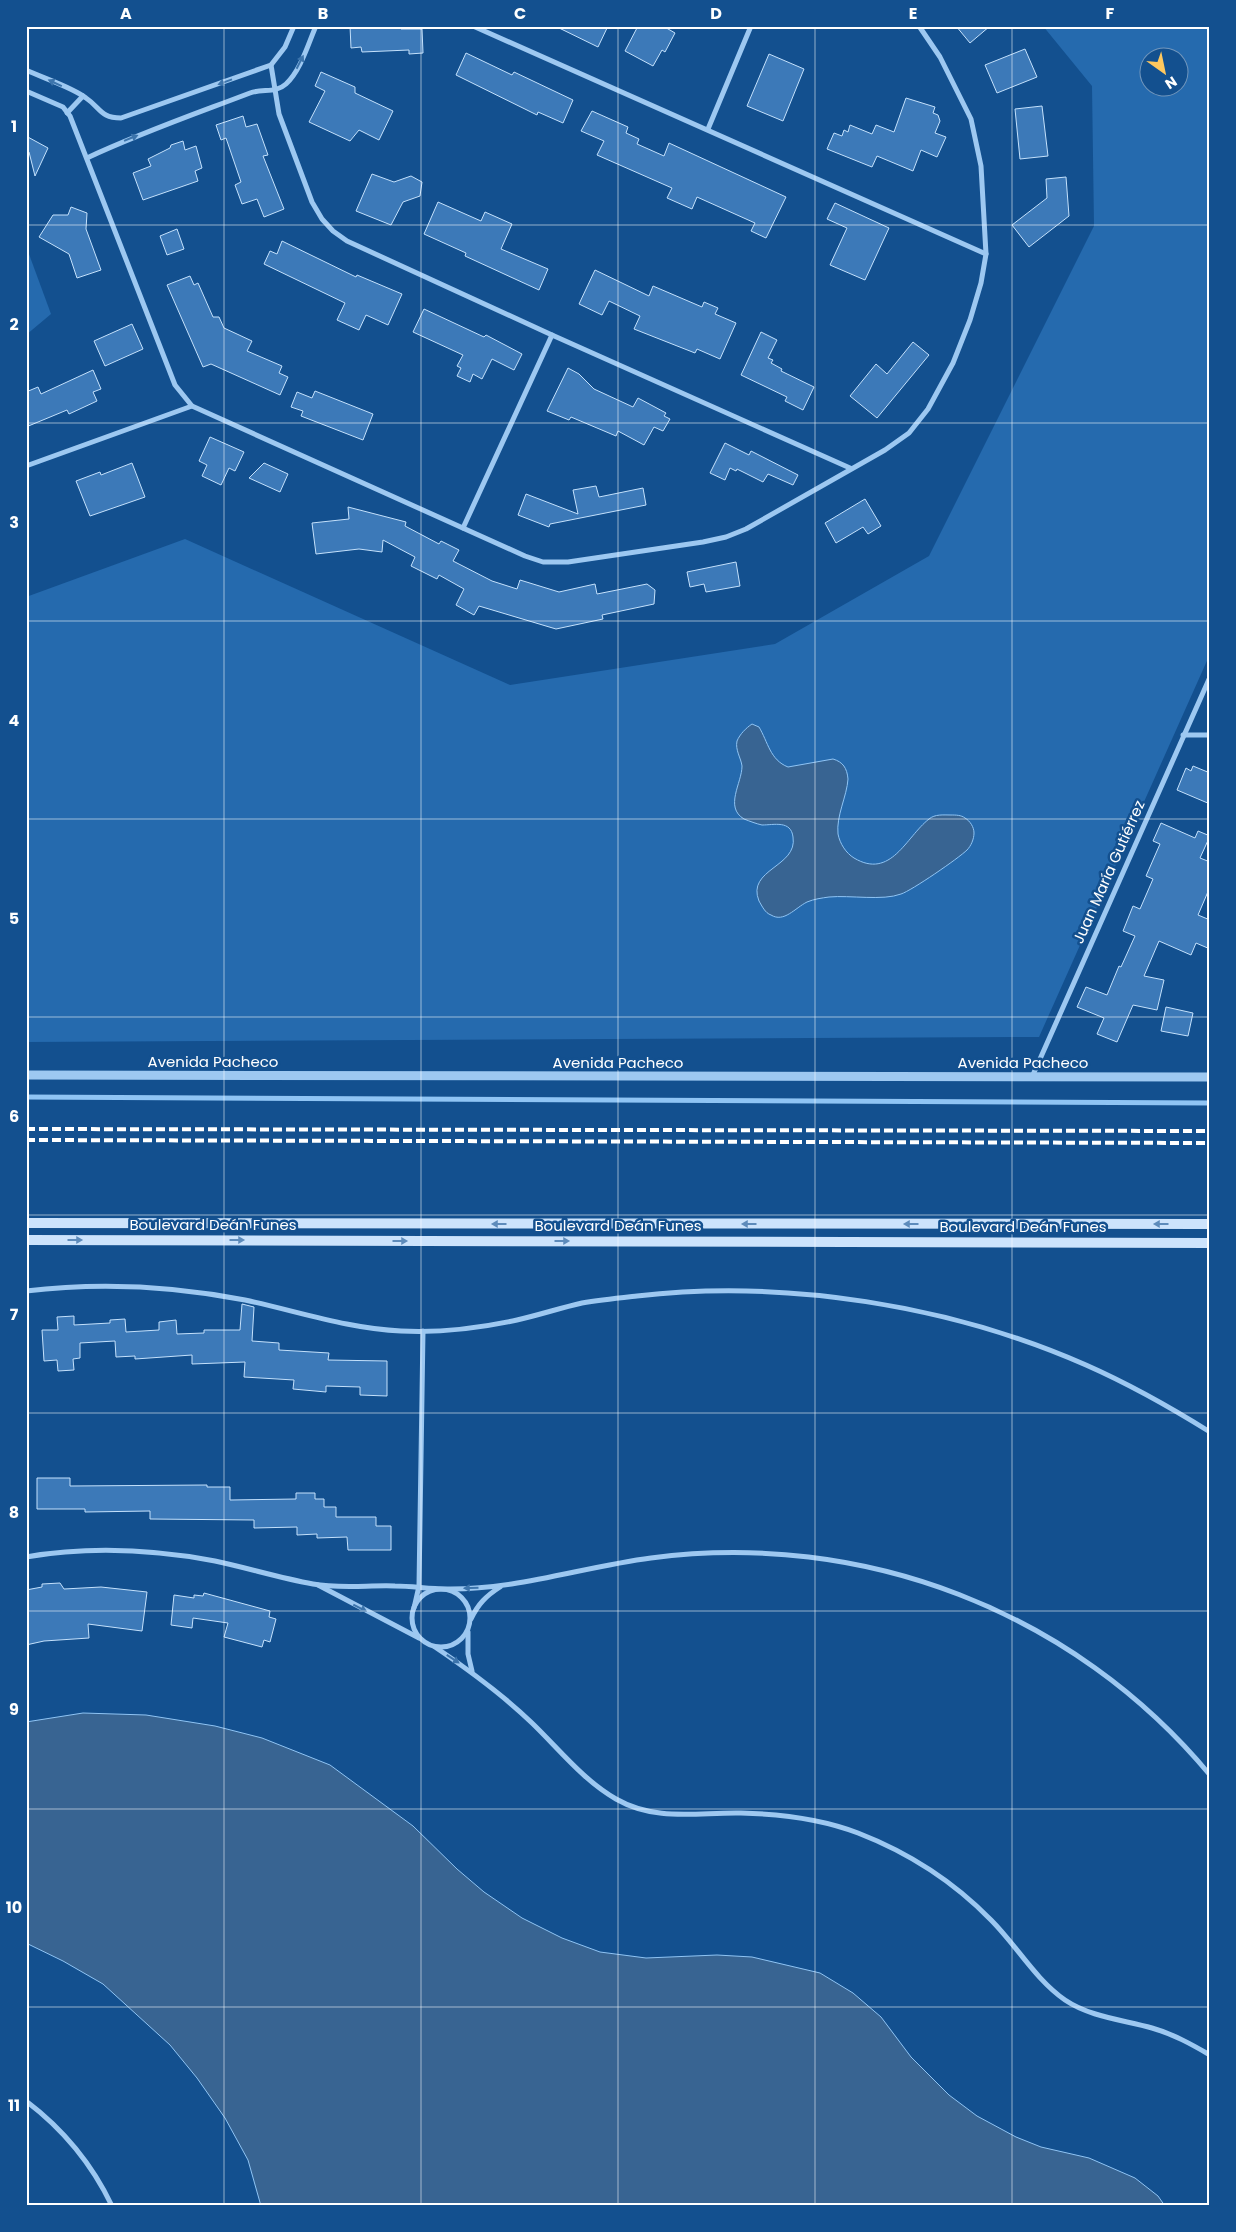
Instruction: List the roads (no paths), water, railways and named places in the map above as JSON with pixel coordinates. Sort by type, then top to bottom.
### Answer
[{"type":"main road","name":"Boulevard Deán Funes","points":[[26,1223],[1210,1224]]},
{"type":"main road","name":"Boulevard Deán Funes","points":[[26,1240],[1210,1243]]},
{"type":"street","points":[[26,70],[83,96],[109,118],[121,118],[271,65],[285,47],[294,26]]},
{"type":"street","points":[[87,158],[145,133],[254,91],[276,91],[287,83],[300,64],[316,26]]},
{"type":"street","points":[[474,26],[986,254]]},
{"type":"street","points":[[708,129],[751,26]]},
{"type":"street","points":[[26,91],[63,107],[67,113],[87,158],[176,385],[192,406],[543,562],[568,562],[702,542],[726,537],[746,529],[850,468],[885,450],[909,433],[928,409],[953,363],[970,320],[981,283],[986,254],[981,166],[971,119],[940,57],[919,26]]},
{"type":"street","points":[[271,65],[279,114],[312,202],[322,219],[333,232],[347,241],[552,335],[850,468]]},
{"type":"street","points":[[67,113],[83,96]]},
{"type":"street","points":[[463,528],[552,335]]},
{"type":"street","points":[[26,466],[192,406]]},
{"type":"street","name":"Juan María Gutiérrez","points":[[1032,1077],[1210,677]]},
{"type":"street","points":[[1183,735],[1210,735]]},
{"type":"street","name":"Avenida Pacheco","points":[[26,1075],[1210,1077]]},
{"type":"street","points":[[26,1291],[80,1286],[179,1289],[246,1300],[381,1329],[423,1331],[486,1325],[582,1304],[641,1296],[714,1292],[760,1292],[834,1298],[891,1306],[960,1322],[1030,1343],[1085,1365],[1161,1402],[1210,1432]]},
{"type":"street","points":[[419,1638],[412,1624],[419,1586],[423,1331]]},
{"type":"street","points":[[26,1557],[67,1550],[155,1552],[214,1561],[317,1585],[419,1586],[442,1589],[451,1591],[466,1602],[471,1619]]},
{"type":"street","points":[[414,1608],[425,1594],[442,1589],[500,1587],[652,1558],[710,1554],[771,1553],[827,1559],[921,1580],[966,1597],[1028,1626],[1085,1660],[1129,1692],[1164,1725],[1210,1776]]},
{"type":"street","points":[[317,1585],[419,1638],[472,1671],[531,1722],[573,1766],[596,1786],[617,1800],[663,1815],[739,1813],[780,1815],[816,1821],[857,1832],[919,1863],[969,1898],[992,1920],[1049,1988],[1067,2002],[1091,2012],[1173,2036],[1210,2055]]},
{"type":"street","points":[[472,1671],[468,1654],[468,1631],[471,1619],[481,1602],[500,1587]]},
{"type":"street","points":[[435,1647],[444,1648],[454,1645],[468,1631]]},
{"type":"street","points":[[26,2101],[47,2116],[66,2135],[83,2158],[112,2206]]},
{"type":"waterway","points":[[26,1097],[1210,1103]]},
{"type":"railway","points":[[26,1129],[1210,1131]]},
{"type":"railway","points":[[26,1140],[1210,1143]]}]
